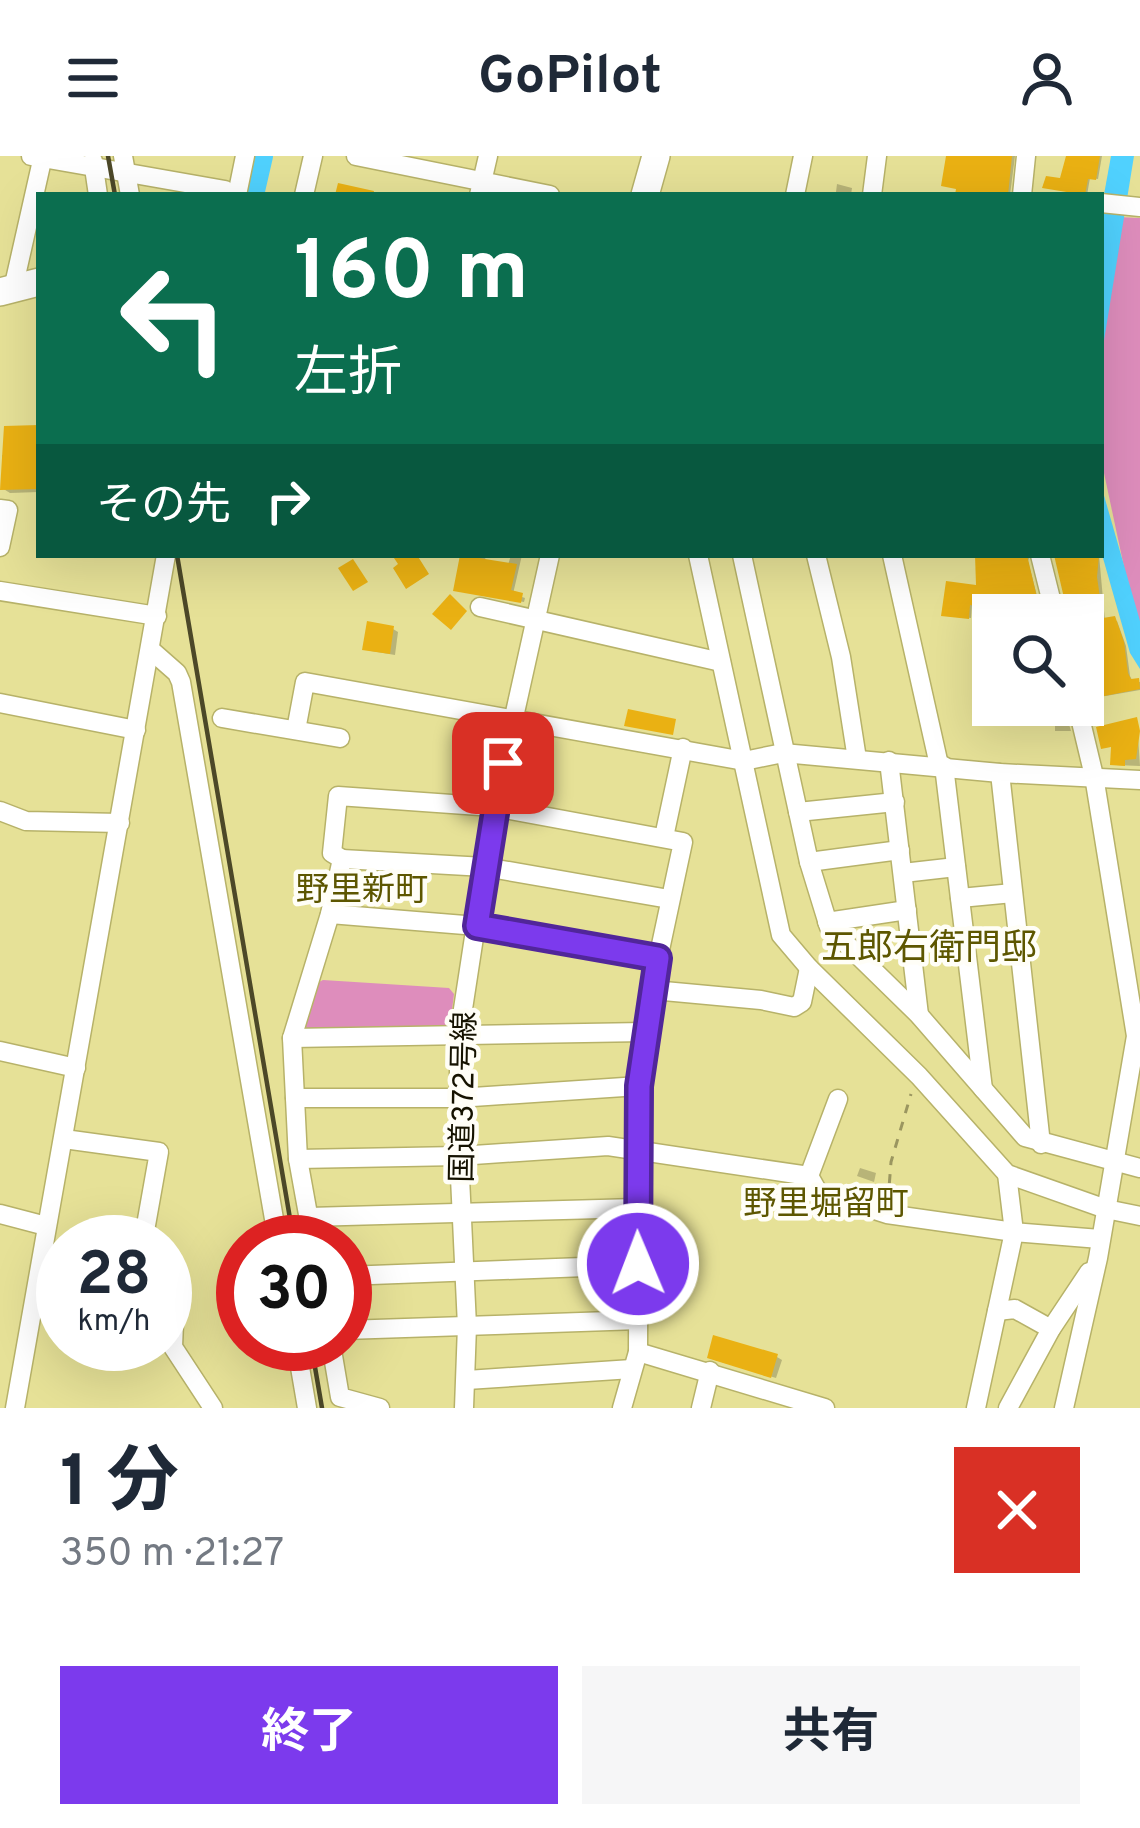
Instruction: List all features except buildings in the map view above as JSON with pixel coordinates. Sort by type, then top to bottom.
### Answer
[{"type":"highway","points":[[646,192],[656,156]]},
{"type":"street","points":[[235,192],[245,156]]},
{"type":"street","points":[[305,192],[313,156]]},
{"type":"street","points":[[356,156],[481,188],[520,192]]},
{"type":"street","points":[[481,188],[488,156]]},
{"type":"street","points":[[796,192],[802,156]]},
{"type":"street","points":[[872,192],[878,156]]},
{"type":"street","points":[[1027,156],[1028,192]]},
{"type":"street","points":[[17,288],[39,157],[124,164],[229,192]]},
{"type":"street","points":[[93,162],[98,192]]},
{"type":"street","points":[[1104,203],[1140,207]]},
{"type":"street","points":[[0,509],[8,510],[0,547]]},
{"type":"street","points":[[48,1215],[152,651],[165,558]]},
{"type":"street","name":"国道372号線","points":[[464,1408],[459,1035],[494,807],[549,558]]},
{"type":"street","points":[[699,558],[781,935],[919,1076],[1006,1174],[1106,1210],[1140,1216]]},
{"type":"street","points":[[743,558],[808,862],[827,922],[919,1015],[1025,1138],[1140,1168]]},
{"type":"street","points":[[817,558],[841,657],[857,758]]},
{"type":"street","points":[[893,558],[942,765],[983,1089]]},
{"type":"street","points":[[1041,558],[1050,594]]},
{"type":"street","points":[[0,591],[157,616]]},
{"type":"street","points":[[480,607],[721,662]]},
{"type":"street","points":[[152,651],[182,682],[273,1215]]},
{"type":"street","points":[[296,730],[305,682],[744,761],[783,753],[1140,780]]},
{"type":"street","points":[[0,703],[136,730]]},
{"type":"street","points":[[222,718],[340,738]]},
{"type":"street","points":[[1064,1408],[1117,1162],[1138,1036],[1082,726]]},
{"type":"street","points":[[664,837],[682,748]]},
{"type":"street","points":[[889,761],[919,1015]]},
{"type":"street","points":[[1000,773],[1041,1144]]},
{"type":"street","points":[[622,1408],[635,1361],[639,1320],[639,1086],[658,958],[683,842],[494,807],[338,796],[332,854],[342,859],[485,867],[669,899]]},
{"type":"street","points":[[798,812],[895,802]]},
{"type":"street","points":[[0,811],[26,821],[120,823]]},
{"type":"street","points":[[808,862],[900,850]]},
{"type":"street","points":[[309,1215],[298,1159],[292,1038],[342,859]]},
{"type":"street","points":[[903,873],[956,867]]},
{"type":"street","points":[[960,898],[1013,893]]},
{"type":"street","points":[[827,922],[907,910]]},
{"type":"street","points":[[330,914],[477,926],[658,958]]},
{"type":"street","points":[[653,990],[794,1007],[802,1002],[809,968]]},
{"type":"street","points":[[292,1038],[645,1032]]},
{"type":"street","points":[[0,1051],[76,1068]]},
{"type":"street","points":[[295,1098],[458,1098],[639,1086]]},
{"type":"street","points":[[809,1176],[838,1100]]},
{"type":"street","points":[[64,1139],[158,1152],[148,1215]]},
{"type":"street","points":[[298,1159],[458,1156],[608,1146],[809,1176]]},
{"type":"street","points":[[976,1408],[1014,1232],[1006,1174]]},
{"type":"street","points":[[809,1176],[818,1192],[887,1214],[1099,1249]]},
{"type":"street","points":[[372,1215],[638,1208]]},
{"type":"street","points":[[0,1214],[36,1223]]},
{"type":"street","points":[[1008,1408],[1099,1249]]},
{"type":"street","points":[[372,1275],[638,1264]]},
{"type":"street","points":[[15,1408],[36,1285]]},
{"type":"street","points":[[997,1311],[1015,1309],[1052,1329]]},
{"type":"street","points":[[372,1329],[639,1320]]},
{"type":"street","points":[[467,1380],[635,1361],[710,1371],[825,1408]]},
{"type":"street","points":[[189,1371],[213,1408]]},
{"type":"street","points":[[301,1371],[307,1408]]},
{"type":"street","points":[[336,1371],[340,1397],[380,1408]]},
{"type":"street","points":[[700,1408],[710,1371]]},
{"type":"path","points":[[887,1214],[891,1162],[903,1113],[919,1076]]},
{"type":"shaded area","points":[[1118,217],[1140,218],[1140,642],[1104,473],[1104,289]]},
{"type":"shaded area","points":[[317,983],[449,988],[454,994],[450,1026],[443,1031],[304,1031]]},
{"type":"water","points":[[1111,156],[1134,156],[1104,341],[1104,194]]},
{"type":"water","points":[[1104,495],[1140,621],[1140,669],[1130,653],[1103,558]]},
{"type":"waterway","points":[[253,192],[261,156]]},
{"type":"railway","points":[[108,156],[114,192]]},
{"type":"railway","points":[[178,558],[289,1215]]},
{"type":"railway","points":[[316,1371],[322,1408]]},
{"type":"district","name":"野里新町","points":[[362,888]]},
{"type":"district","name":"五郎右衛門邸","points":[[929,946]]},
{"type":"district","name":"野里堀留町","points":[[826,1202]]},
{"type":"route","points":[[503,763],[477,926],[658,958],[639,1086],[638,1264]]}]
